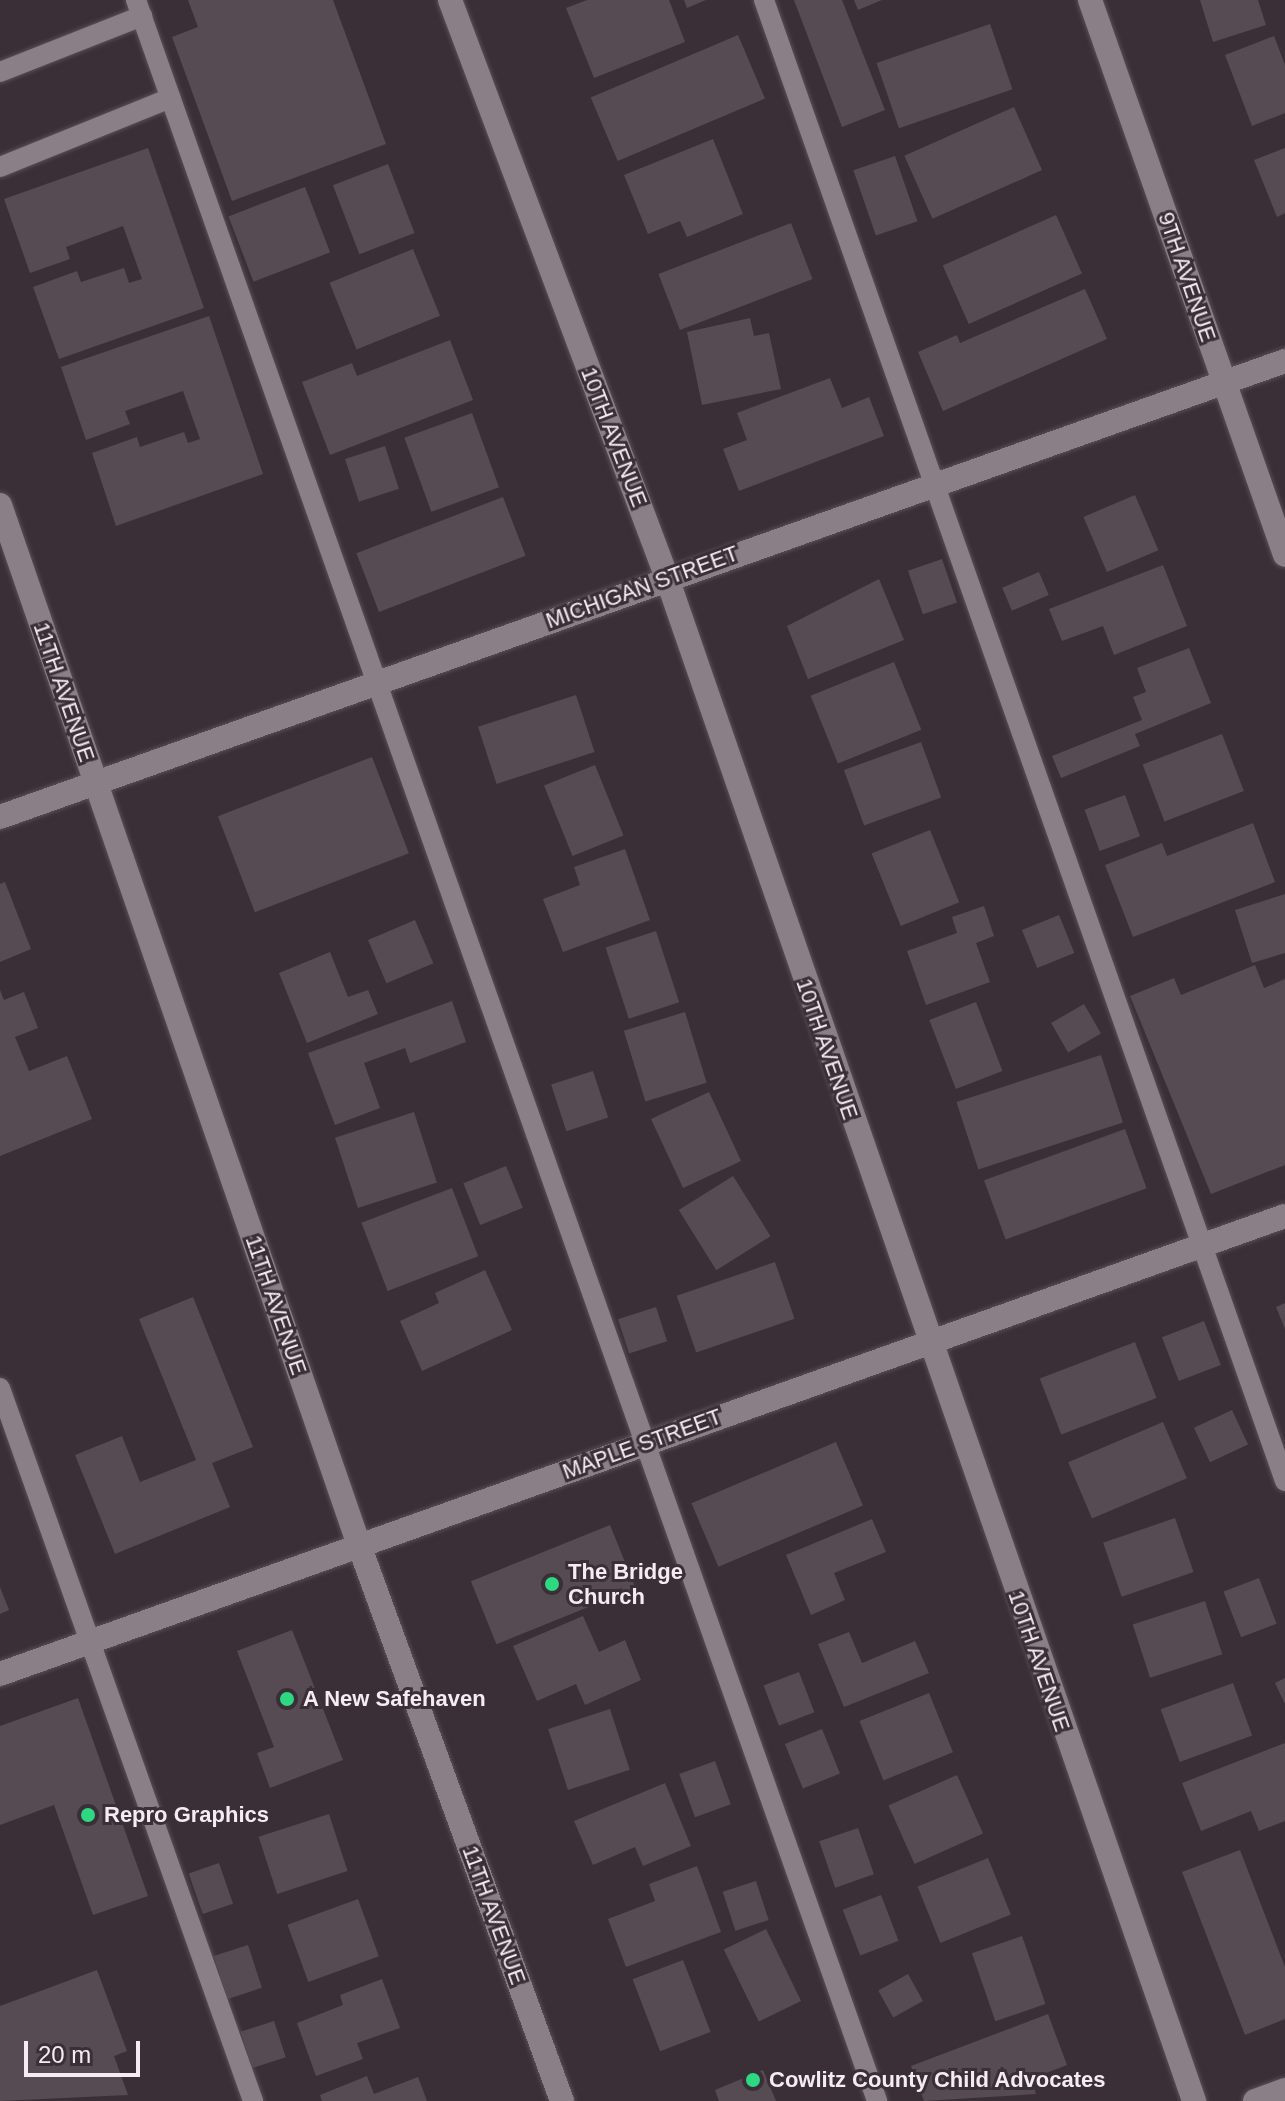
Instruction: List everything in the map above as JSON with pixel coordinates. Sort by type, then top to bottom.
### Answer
[{"type":"street","name":"10TH AVENUE","points":[[450,0],[667,578],[927,1342],[1194,2101]]},
{"type":"street","name":"9TH AVENUE","points":[[1090,0],[1285,555]]},
{"type":"street","name":"MICHIGAN STREET","points":[[0,817],[1285,361]]},
{"type":"street","name":"11TH AVENUE","points":[[0,505],[359,1545],[562,2101]]},
{"type":"street","name":"MAPLE STREET","points":[[0,1674],[1285,1216]]},
{"type":"street","points":[[1255,2101],[1285,2090]]},
{"type":"lane","points":[[764,0],[1285,1481]]},
{"type":"lane","points":[[0,72],[139,8],[877,2101]]},
{"type":"lane","points":[[0,167],[171,98]]},
{"type":"lane","points":[[0,1388],[93,1640],[253,2101]]},
{"type":"building","points":[[188,0],[333,0],[386,144],[232,201],[172,37],[198,27]]},
{"type":"building","points":[[587,0],[669,0],[685,42],[594,78],[566,8]]},
{"type":"building","points":[[684,0],[706,0],[687,8]]},
{"type":"building","points":[[794,0],[842,0],[885,110],[842,127]]},
{"type":"building","points":[[854,0],[882,0],[858,10]]},
{"type":"building","points":[[1200,0],[1258,0],[1266,25],[1213,42]]},
{"type":"building","points":[[990,24],[1012,89],[899,128],[877,63]]},
{"type":"building","points":[[738,35],[765,99],[618,161],[591,98]]},
{"type":"building","points":[[1274,36],[1285,65],[1285,113],[1252,126],[1225,55]]},
{"type":"building","points":[[1014,107],[1042,170],[932,219],[904,156]]},
{"type":"building","points":[[713,139],[743,214],[687,237],[680,221],[648,234],[624,175]]},
{"type":"building","points":[[148,148],[204,308],[59,359],[33,287],[77,271],[81,282],[124,268],[129,283],[142,279],[123,226],[66,247],[70,259],[30,273],[4,199]]},
{"type":"building","points":[[1285,148],[1285,213],[1277,217],[1254,160]]},
{"type":"building","points":[[895,156],[917,221],[876,236],[853,170]]},
{"type":"building","points":[[388,164],[415,233],[359,254],[333,185]]},
{"type":"building","points":[[305,187],[330,252],[254,282],[228,216]]},
{"type":"building","points":[[1056,215],[1082,273],[969,324],[943,265]]},
{"type":"building","points":[[791,223],[813,279],[680,330],[658,274]]},
{"type":"building","points":[[413,249],[440,316],[357,349],[330,283]]},
{"type":"building","points":[[1085,289],[1107,339],[943,411],[918,352],[957,335],[960,343]]},
{"type":"building","points":[[209,316],[263,474],[116,526],[92,453],[137,437],[140,447],[184,432],[188,443],[200,439],[183,391],[125,411],[130,424],[86,440],[61,367]]},
{"type":"building","points":[[750,318],[754,336],[769,333],[781,389],[702,405],[687,332]]},
{"type":"building","points":[[450,340],[473,400],[330,455],[302,382],[352,363],[357,376]]},
{"type":"building","points":[[830,378],[842,408],[869,397],[884,436],[739,491],[723,449],[747,440],[737,413]]},
{"type":"building","points":[[472,413],[499,487],[431,512],[404,438]]},
{"type":"building","points":[[385,446],[399,489],[359,502],[345,459]]},
{"type":"building","points":[[1135,495],[1158,550],[1107,572],[1083,517]]},
{"type":"building","points":[[503,497],[526,556],[379,612],[356,553]]},
{"type":"building","points":[[942,559],[957,602],[923,614],[908,571]]},
{"type":"building","points":[[1163,565],[1187,626],[1114,655],[1103,626],[1062,641],[1049,609]]},
{"type":"building","points":[[1039,572],[1049,595],[1012,611],[1002,588]]},
{"type":"building","points":[[879,579],[904,640],[808,679],[787,626]]},
{"type":"building","points":[[1189,648],[1211,703],[1135,734],[1140,746],[1061,778],[1052,756],[1142,720],[1133,697],[1146,692],[1137,668]]},
{"type":"building","points":[[894,662],[921,730],[838,763],[811,696]]},
{"type":"building","points":[[576,695],[595,752],[497,784],[478,727]]},
{"type":"building","points":[[1222,734],[1244,791],[1165,821],[1143,764]]},
{"type":"building","points":[[921,742],[941,797],[864,825],[844,770]]},
{"type":"building","points":[[372,757],[409,853],[255,912],[218,816]]},
{"type":"building","points":[[595,765],[623,835],[572,856],[544,786]]},
{"type":"building","points":[[1125,795],[1140,836],[1100,851],[1085,810]]},
{"type":"building","points":[[1253,823],[1275,882],[1133,937],[1105,865],[1162,843],[1167,856]]},
{"type":"building","points":[[930,830],[959,902],[901,926],[872,854]]},
{"type":"building","points":[[625,849],[650,920],[563,952],[543,899],[580,885],[574,867]]},
{"type":"building","points":[[5,882],[31,949],[0,962],[0,884]]},
{"type":"building","points":[[1285,894],[1285,953],[1252,963],[1235,910]]},
{"type":"building","points":[[984,906],[994,936],[976,943],[990,982],[926,1005],[907,951],[957,933],[952,917]]},
{"type":"building","points":[[1059,915],[1074,953],[1037,968],[1022,930]]},
{"type":"building","points":[[415,920],[433,963],[386,983],[368,940]]},
{"type":"building","points":[[656,931],[679,1002],[629,1019],[606,947]]},
{"type":"building","points":[[330,952],[348,997],[368,990],[378,1014],[307,1043],[279,973]]},
{"type":"building","points":[[1255,965],[1264,988],[1285,979],[1285,1165],[1211,1194],[1130,996],[1174,978],[1181,995]]},
{"type":"building","points":[[0,990],[4,1000],[24,992],[38,1028],[15,1037],[29,1071],[67,1056],[92,1119],[0,1156]]},
{"type":"building","points":[[452,1001],[466,1042],[410,1063],[405,1048],[364,1063],[380,1108],[335,1125],[308,1053]]},
{"type":"building","points":[[976,1002],[1003,1071],[956,1089],[929,1020]]},
{"type":"building","points":[[1084,1004],[1101,1033],[1068,1052],[1051,1023]]},
{"type":"building","points":[[685,1012],[707,1083],[645,1101],[624,1031]]},
{"type":"building","points":[[1101,1055],[1123,1123],[978,1169],[956,1102]]},
{"type":"building","points":[[593,1071],[608,1118],[566,1131],[551,1085]]},
{"type":"building","points":[[709,1092],[741,1161],[683,1188],[651,1119]]},
{"type":"building","points":[[414,1112],[437,1182],[358,1208],[335,1138]]},
{"type":"building","points":[[1125,1129],[1147,1188],[1006,1240],[984,1180]]},
{"type":"building","points":[[506,1166],[523,1208],[480,1225],[463,1183]]},
{"type":"building","points":[[733,1176],[771,1236],[716,1270],[679,1210]]},
{"type":"building","points":[[452,1188],[478,1256],[388,1291],[361,1223]]},
{"type":"building","points":[[775,1262],[795,1319],[696,1353],[677,1296]]},
{"type":"building","points":[[485,1270],[512,1330],[422,1371],[400,1321],[439,1303],[435,1293]]},
{"type":"building","points":[[193,1297],[253,1447],[212,1463],[230,1507],[115,1554],[75,1455],[122,1436],[140,1482],[196,1460],[139,1319]]},
{"type":"building","points":[[1285,1303],[1285,1329],[1276,1307]]},
{"type":"building","points":[[656,1307],[667,1341],[629,1354],[618,1319]]},
{"type":"building","points":[[1204,1321],[1221,1365],[1179,1381],[1162,1337]]},
{"type":"building","points":[[1135,1342],[1157,1398],[1061,1435],[1040,1379]]},
{"type":"building","points":[[1232,1410],[1248,1444],[1210,1462],[1194,1428]]},
{"type":"building","points":[[1163,1422],[1187,1478],[1092,1518],[1068,1462]]},
{"type":"building","points":[[836,1442],[863,1506],[718,1567],[691,1503]]},
{"type":"building","points":[[1175,1518],[1194,1572],[1122,1597],[1103,1543]]},
{"type":"building","points":[[872,1519],[886,1552],[834,1573],[845,1600],[811,1615],[786,1555]]},
{"type":"building","name":"The Bridge Church","points":[[610,1525],[635,1588],[496,1644],[471,1581]]},
{"type":"building","points":[[1259,1578],[1277,1624],[1241,1637],[1224,1592]]},
{"type":"building","points":[[0,1587],[9,1610],[0,1614]]},
{"type":"building","points":[[1205,1601],[1222,1654],[1150,1678],[1133,1624]]},
{"type":"building","points":[[583,1616],[599,1652],[625,1640],[641,1680],[585,1705],[576,1684],[537,1701],[513,1646]]},
{"type":"building","name":"A New Safehaven","points":[[292,1630],[343,1760],[270,1788],[257,1753],[274,1747],[237,1651]]},
{"type":"building","points":[[849,1632],[862,1663],[915,1641],[929,1673],[844,1707],[818,1644]]},
{"type":"building","points":[[799,1672],[814,1712],[779,1726],[764,1686]]},
{"type":"building","points":[[1285,1678],[1285,1704],[1275,1683]]},
{"type":"building","points":[[1233,1683],[1252,1736],[1180,1762],[1161,1709]]},
{"type":"building","points":[[929,1693],[953,1752],[883,1780],[859,1721]]},
{"type":"building","name":"Repro Graphics","points":[[78,1698],[148,1896],[93,1915],[54,1805],[0,1825],[0,1726]]},
{"type":"building","points":[[610,1709],[630,1770],[568,1790],[548,1729]]},
{"type":"building","points":[[822,1729],[840,1774],[803,1788],[785,1744]]},
{"type":"building","points":[[1285,1743],[1285,1821],[1259,1831],[1251,1811],[1201,1831],[1182,1783]]},
{"type":"building","points":[[715,1761],[731,1804],[695,1817],[679,1774]]},
{"type":"building","points":[[957,1775],[983,1833],[915,1864],[888,1806]]},
{"type":"building","points":[[665,1783],[691,1846],[643,1866],[635,1847],[593,1865],[574,1821]]},
{"type":"building","points":[[329,1814],[348,1871],[277,1894],[259,1837]]},
{"type":"building","points":[[858,1828],[874,1874],[835,1888],[819,1841]]},
{"type":"building","points":[[1240,1850],[1285,1967],[1285,2019],[1245,2035],[1182,1872]]},
{"type":"building","points":[[988,1858],[1011,1915],[940,1943],[918,1886]]},
{"type":"building","points":[[219,1863],[233,1904],[203,1914],[189,1873]]},
{"type":"building","points":[[697,1866],[721,1932],[626,1967],[608,1919],[655,1901],[649,1884]]},
{"type":"building","points":[[756,1881],[769,1920],[735,1931],[723,1892]]},
{"type":"building","points":[[881,1895],[899,1941],[860,1955],[843,1910]]},
{"type":"building","points":[[358,1899],[379,1956],[308,1982],[288,1925]]},
{"type":"building","points":[[766,1929],[801,2001],[759,2022],[724,1950]]},
{"type":"building","points":[[1022,1936],[1045,2004],[995,2021],[972,1953]]},
{"type":"building","points":[[248,1945],[262,1988],[228,1999],[214,1956]]},
{"type":"building","points":[[683,1960],[711,2032],[660,2051],[633,1979]]},
{"type":"building","points":[[97,1970],[127,2051],[114,2056],[128,2095],[0,2101],[0,2006]]},
{"type":"building","points":[[908,1974],[923,2001],[893,2018],[878,1990]]},
{"type":"building","points":[[382,1979],[400,2028],[357,2043],[363,2059],[316,2076],[297,2023],[343,2005],[340,1995]]},
{"type":"building","points":[[1048,2014],[1067,2065],[1031,2079],[1036,2094],[924,2101],[911,2066]]},
{"type":"building","points":[[274,2021],[286,2057],[252,2068],[241,2032]]},
{"type":"building","name":"Cowlitz County Child Advocates","points":[[763,2070],[776,2101],[719,2101],[715,2090]]},
{"type":"building","points":[[367,2076],[374,2094],[418,2077],[427,2101],[322,2101],[320,2095]]},
{"type":"place","name":"The Bridge Church","points":[[552,1584]]},
{"type":"place","name":"A New Safehaven","points":[[287,1699]]},
{"type":"place","name":"Repro Graphics","points":[[88,1815]]},
{"type":"place","name":"Cowlitz County Child Advocates","points":[[753,2080]]}]
